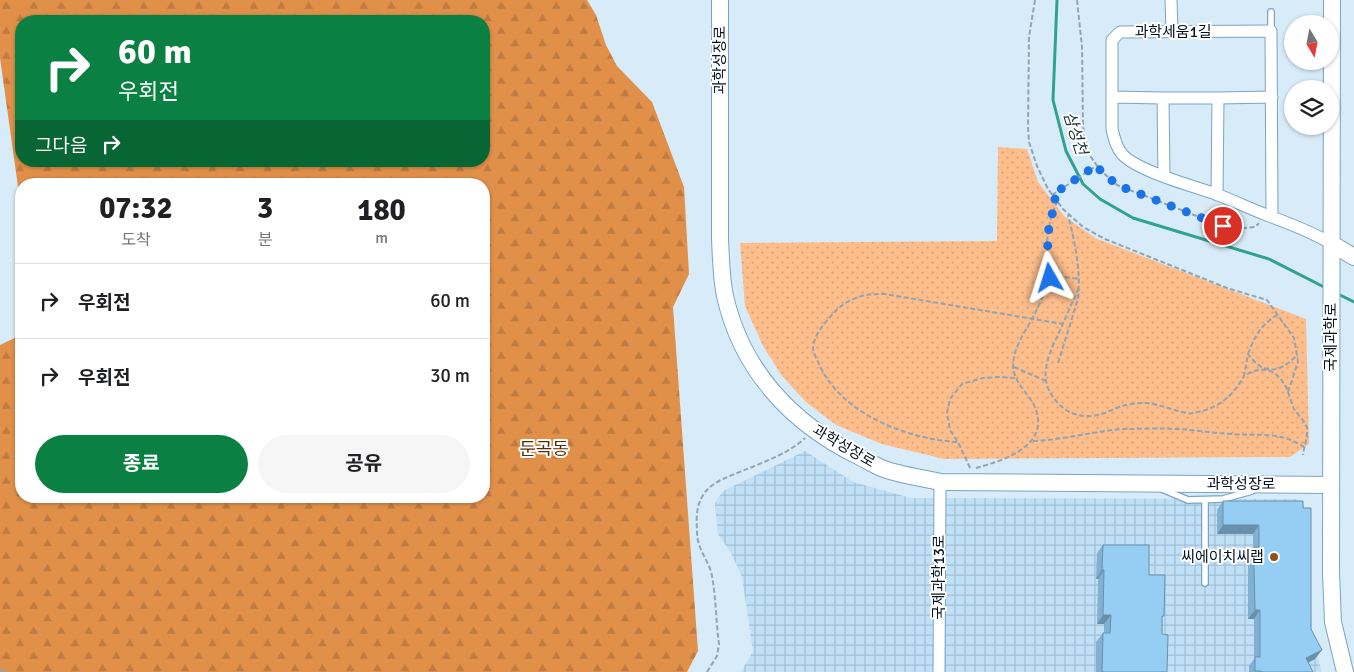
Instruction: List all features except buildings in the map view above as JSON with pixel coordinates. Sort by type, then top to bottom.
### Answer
[{"type":"street","name":"과학성장로","points":[[720,0],[720,238],[725,296],[739,340],[747,356],[758,374],[800,419],[839,447],[884,469],[940,482],[1331,485]]},
{"type":"street","points":[[1171,0],[1172,32]]},
{"type":"street","name":"국제과학로","points":[[1332,0],[1331,573],[1332,622],[1345,672]]},
{"type":"street","points":[[1271,31],[1271,216]]},
{"type":"street","name":"과학세움1길","points":[[1271,31],[1120,32],[1112,40],[1112,129],[1116,143],[1122,154],[1133,163],[1217,194],[1312,233],[1332,244]]},
{"type":"street","points":[[1112,97],[1272,97]]},
{"type":"street","points":[[1163,98],[1164,176]]},
{"type":"street","points":[[1217,194],[1218,98]]},
{"type":"street","points":[[1332,244],[1354,257]]},
{"type":"street","name":"국제과학13로","points":[[939,672],[940,482]]},
{"type":"lane","points":[[1271,12],[1271,31]]},
{"type":"lane","points":[[1149,484],[1188,500],[1223,499],[1273,484]]},
{"type":"lane","points":[[1205,500],[1205,583]]},
{"type":"path","points":[[1035,0],[1029,37],[1029,142],[1037,166],[1048,189],[1067,213],[1083,227],[1105,239],[1227,288],[1267,300],[1294,338],[1298,362],[1288,392]]},
{"type":"path","points":[[1077,0],[1082,47],[1084,136],[1091,157],[1100,170],[1117,185],[1235,229],[1255,227],[1271,216]]},
{"type":"path","points":[[1052,195],[1097,165]]},
{"type":"path","points":[[976,468],[1003,460],[1019,451],[1032,441],[1038,429],[1034,405],[1016,378],[1014,366],[1020,340],[1031,318],[1036,313],[1050,278],[1047,246],[1052,212],[1057,202]]},
{"type":"path","points":[[1058,363],[1078,299],[1079,288],[1078,259],[1067,213]]},
{"type":"path","points":[[1050,275],[1079,279]]},
{"type":"path","points":[[1079,288],[1048,358],[1045,370],[1048,391],[1053,398],[1072,414],[1081,416],[1092,416],[1129,404],[1148,403],[1190,414],[1209,410],[1226,400],[1238,387],[1244,376],[1248,354],[1254,337],[1269,320],[1277,315]]},
{"type":"path","points":[[957,442],[901,431],[866,414],[847,401],[824,376],[813,348],[823,325],[835,311],[858,296],[871,293],[1063,324]]},
{"type":"path","points":[[1248,354],[1263,368],[1274,373],[1285,385],[1294,408],[1306,426],[1307,436],[1303,455]]},
{"type":"path","points":[[1244,376],[1252,371],[1263,368],[1276,370],[1290,364],[1297,355]]},
{"type":"path","points":[[1014,366],[1046,381]]},
{"type":"path","points":[[970,468],[950,430],[947,413],[950,399],[962,384],[998,376],[1016,378]]},
{"type":"path","points":[[1032,441],[1046,441],[1097,432],[1175,429],[1230,434],[1275,435],[1294,440],[1304,447]]},
{"type":"path","points":[[707,672],[717,656],[719,644],[712,573],[698,543],[696,518],[702,496],[721,480],[799,444],[814,430]]},
{"type":"path","points":[[0,670],[10,672]]},
{"type":"shaded area","points":[[998,147],[1027,149],[1038,182],[1064,216],[1095,238],[1306,319],[1309,444],[1290,457],[944,459],[882,444],[836,425],[806,402],[782,376],[763,346],[745,306],[740,243],[997,241]]},
{"type":"shaded area","points":[[805,451],[853,482],[911,498],[1297,499],[1308,514],[1312,637],[1322,672],[741,672],[753,651],[742,577],[731,553],[718,534],[715,503],[723,491]]},
{"type":"green space","points":[[0,0],[587,0],[596,15],[606,45],[617,66],[652,102],[684,187],[689,274],[673,307],[698,651],[687,672],[0,672],[0,345],[15,338],[15,503],[490,503],[490,178],[17,178],[15,167],[490,167],[490,15],[15,15],[15,165],[0,58]]},
{"type":"waterway","name":"삼성천","points":[[1057,0],[1053,100],[1066,151],[1083,184],[1100,199],[1133,218],[1269,259],[1326,288]]},
{"type":"waterway","name":"삼성천","points":[[1336,293],[1354,302]]},
{"type":"place","name":"씨에이치씨랩","points":[[1274,557]]},
{"type":"district","name":"둔곡동","points":[[544,449]]},
{"type":"route","points":[[1050,278],[1047,246],[1052,212],[1057,202],[1052,195],[1097,165],[1117,185],[1223,226]]}]
